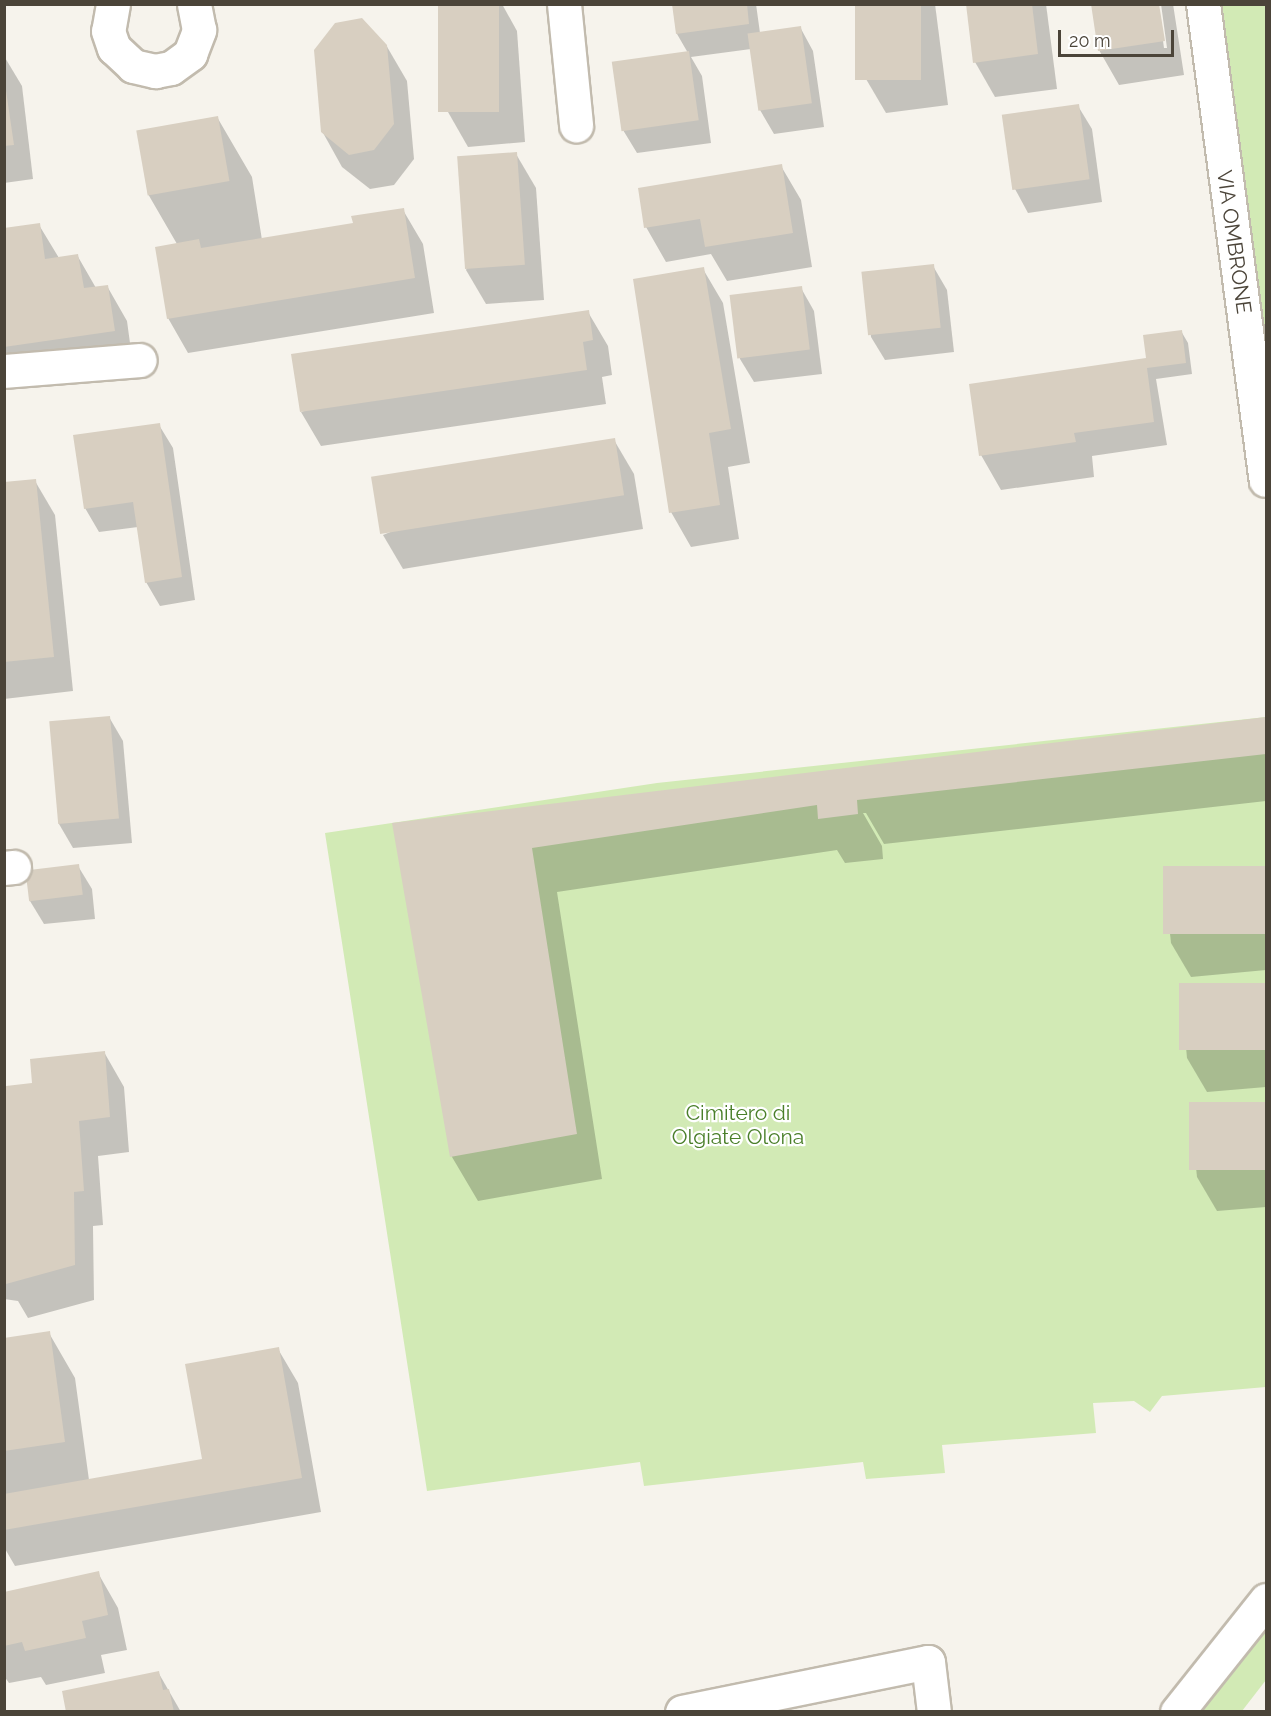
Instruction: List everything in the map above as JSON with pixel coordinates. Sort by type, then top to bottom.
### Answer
[{"type":"street","points":[[113,4],[108,31],[114,48],[133,66],[155,71],[171,68],[190,54],[199,30],[194,4]]},
{"type":"street","points":[[564,4],[576,125]]},
{"type":"street","name":"VIA OMBRONE","points":[[1203,4],[1266,480]]},
{"type":"street","points":[[4,371],[140,360]]},
{"type":"street","points":[[1177,1712],[1266,1600]]},
{"type":"street","points":[[682,1712],[928,1662],[934,1712]]},
{"type":"green space","points":[[1217,5],[1266,5],[1266,386]]},
{"type":"green space","name":"Cimitero di Olgiate Olona","points":[[1266,717],[1266,1387],[1162,1396],[1150,1412],[1134,1401],[1093,1403],[1096,1433],[942,1445],[945,1473],[866,1479],[863,1462],[644,1486],[640,1462],[427,1491],[325,833],[657,783]]},
{"type":"green space","points":[[1266,1623],[1266,1680],[1242,1711],[1194,1712]]},
{"type":"building","points":[[438,4],[499,4],[499,112],[438,112]]},
{"type":"building","points":[[672,4],[747,4],[749,24],[676,34]]},
{"type":"building","points":[[855,4],[921,4],[921,80],[855,80]]},
{"type":"building","points":[[966,4],[1032,4],[1038,54],[973,63]]},
{"type":"building","points":[[1091,4],[1159,4],[1165,41],[1098,51]]},
{"type":"building","points":[[362,18],[387,45],[394,124],[374,150],[349,155],[321,132],[314,50],[335,23]]},
{"type":"building","points":[[801,26],[812,103],[758,111],[748,34]]},
{"type":"building","points":[[689,51],[699,120],[622,131],[612,62]]},
{"type":"building","points":[[4,77],[14,145],[4,146]]},
{"type":"building","points":[[1079,104],[1090,179],[1012,190],[1002,115]]},
{"type":"building","points":[[218,116],[229,181],[148,195],[136,130]]},
{"type":"building","points":[[517,152],[525,265],[465,269],[457,156]]},
{"type":"building","points":[[782,164],[793,233],[705,247],[700,219],[644,228],[638,188]]},
{"type":"building","points":[[404,208],[415,278],[167,319],[155,247],[199,239],[201,248],[353,223],[351,216]]},
{"type":"building","points":[[40,223],[45,259],[78,254],[84,288],[108,285],[115,331],[4,347],[4,228]]},
{"type":"building","points":[[934,264],[941,328],[868,335],[861,272]]},
{"type":"building","points":[[704,267],[731,429],[709,433],[720,505],[669,513],[633,279]]},
{"type":"building","points":[[802,286],[810,350],[737,358],[730,295]]},
{"type":"building","points":[[589,310],[593,340],[583,342],[587,370],[300,412],[291,354]]},
{"type":"building","points":[[1182,330],[1186,363],[1147,368],[1154,422],[1074,433],[1076,442],[979,456],[969,384],[1146,358],[1143,335]]},
{"type":"building","points":[[160,423],[182,577],[145,583],[133,502],[84,509],[73,435]]},
{"type":"building","points":[[615,438],[624,495],[380,534],[371,477]]},
{"type":"building","points":[[36,479],[54,657],[4,662],[4,482]]},
{"type":"building","points":[[110,716],[119,819],[58,824],[49,721]]},
{"type":"building","points":[[1266,717],[1266,754],[857,800],[858,814],[818,819],[817,805],[532,848],[577,1134],[450,1157],[392,823]]},
{"type":"building","points":[[79,864],[83,895],[29,901],[25,871]]},
{"type":"building","points":[[1163,866],[1266,866],[1266,934],[1163,934]]},
{"type":"building","points":[[1179,983],[1266,983],[1266,1050],[1179,1050]]},
{"type":"building","points":[[105,1051],[110,1117],[79,1121],[84,1191],[74,1192],[75,1265],[6,1284],[6,1086],[32,1083],[30,1059]]},
{"type":"building","points":[[1189,1102],[1266,1102],[1266,1170],[1189,1170]]},
{"type":"building","points":[[50,1331],[65,1442],[4,1451],[4,1338]]},
{"type":"building","points":[[279,1347],[302,1478],[4,1530],[4,1494],[202,1459],[185,1364]]},
{"type":"building","points":[[99,1571],[108,1615],[82,1621],[86,1638],[25,1651],[22,1642],[4,1646],[4,1592]]},
{"type":"building","points":[[159,1671],[163,1690],[169,1689],[174,1712],[66,1712],[62,1691]]}]
